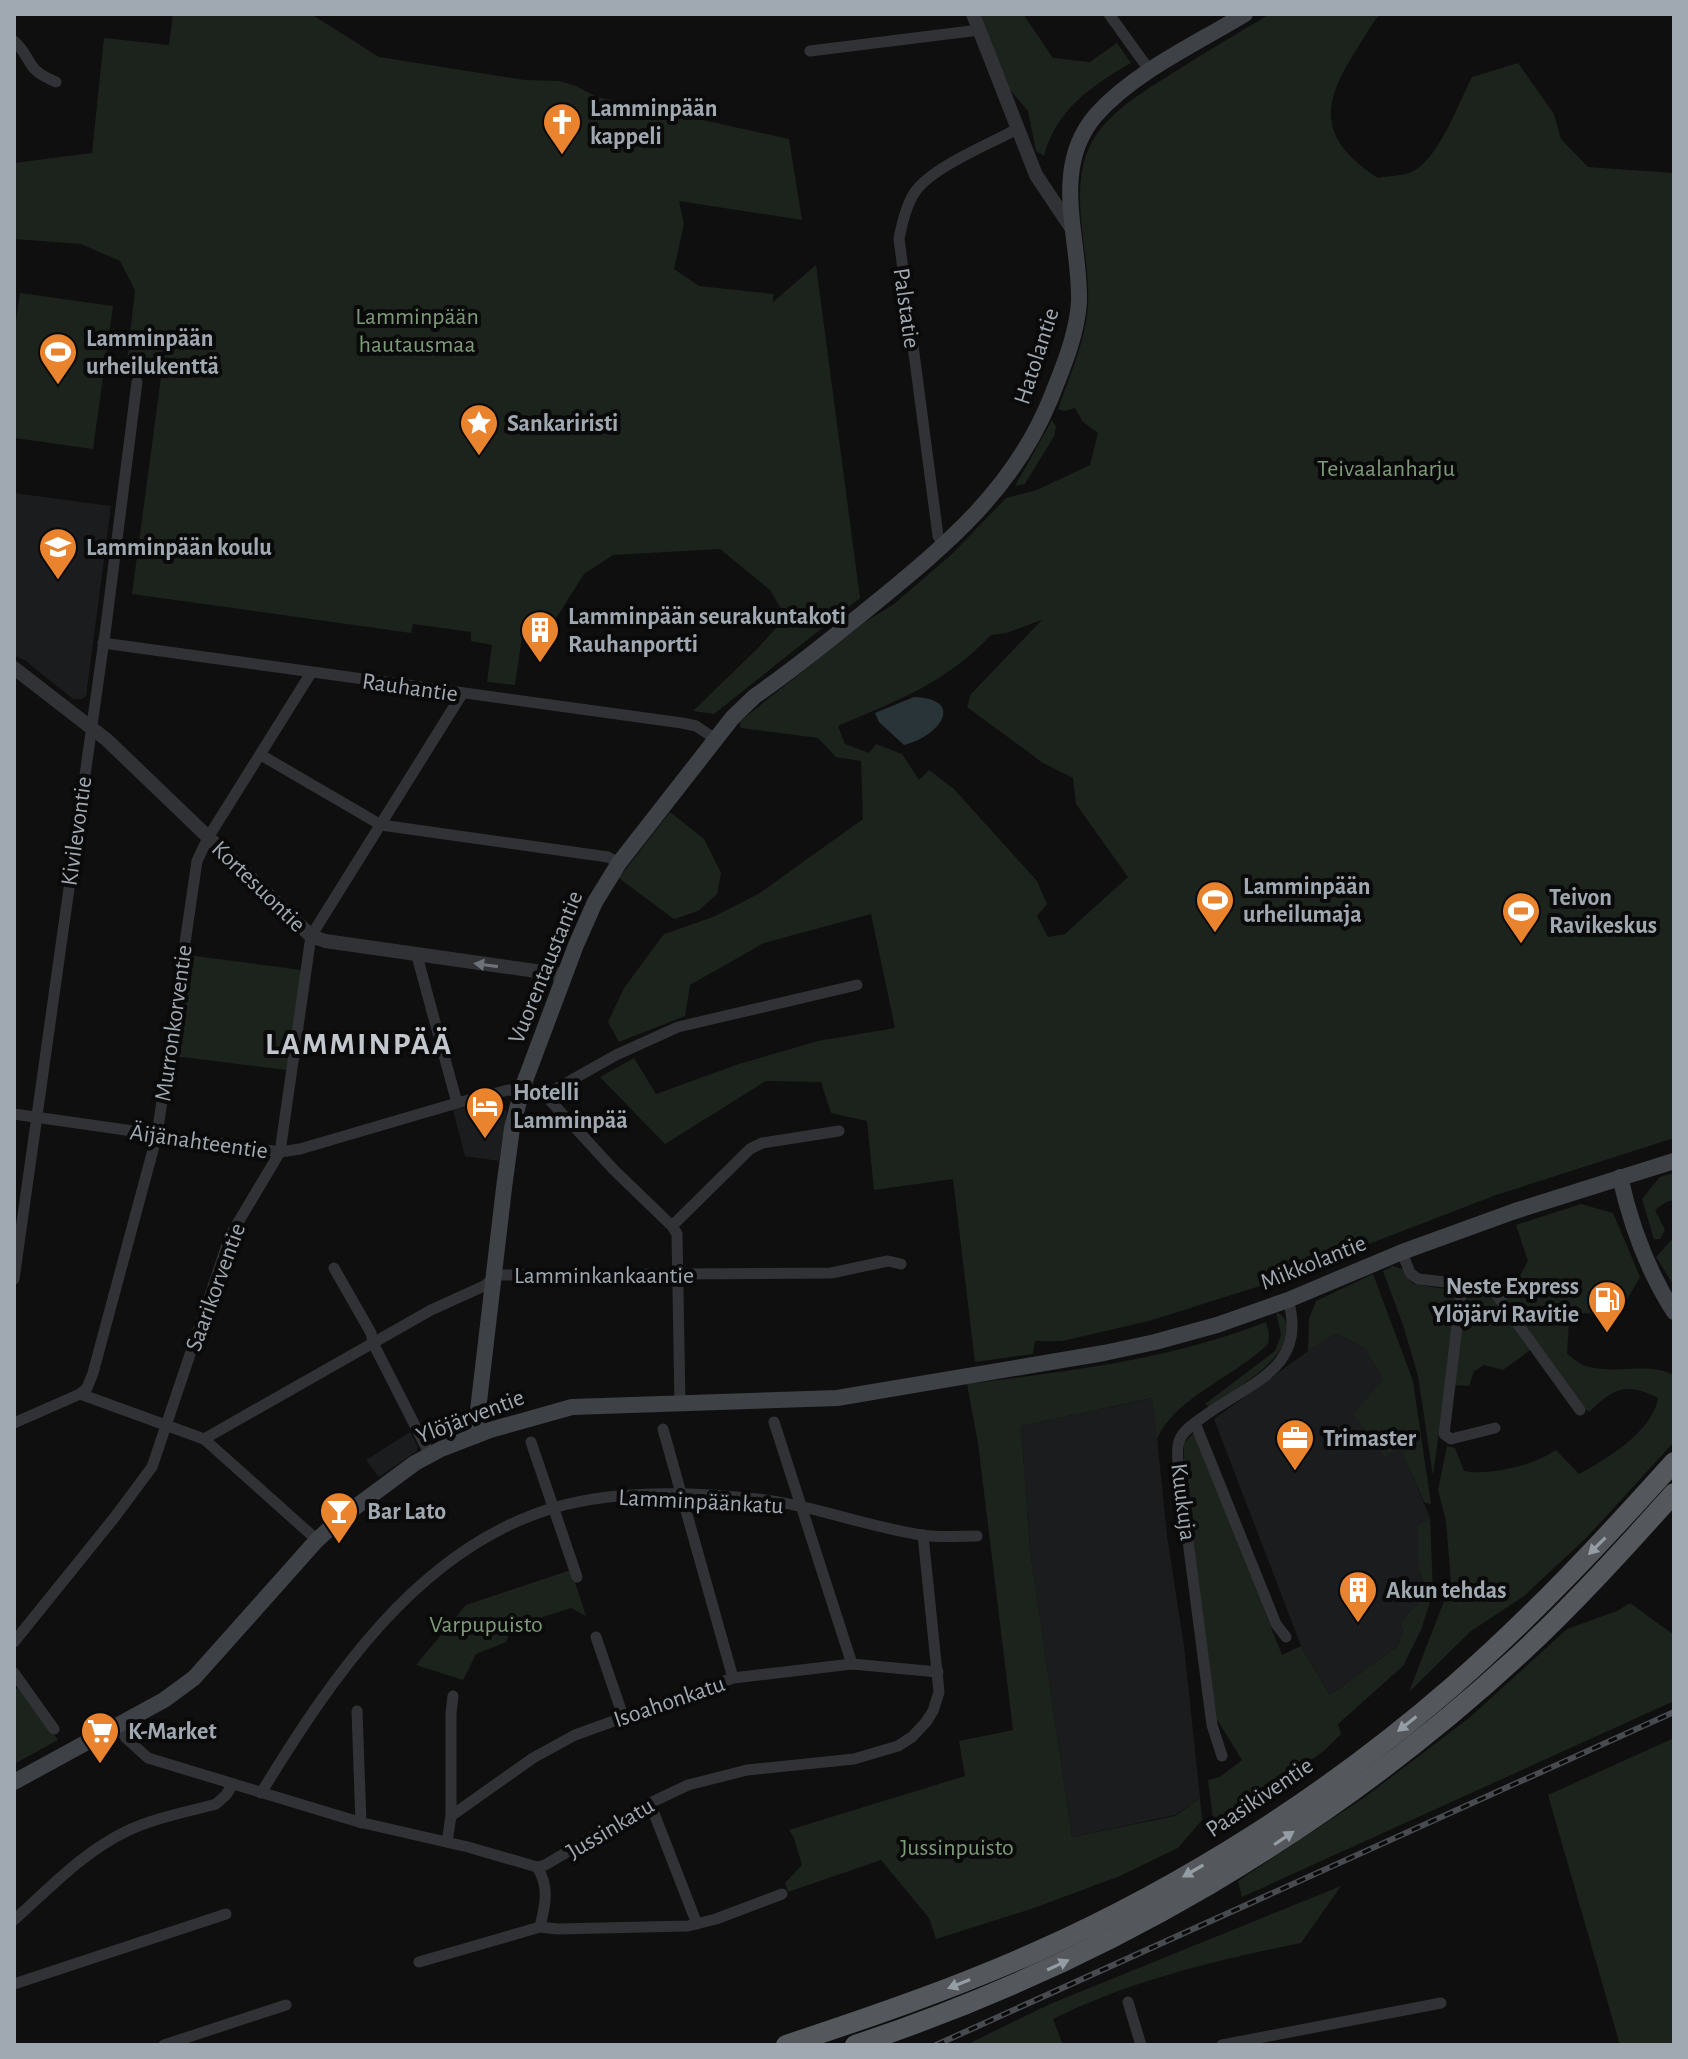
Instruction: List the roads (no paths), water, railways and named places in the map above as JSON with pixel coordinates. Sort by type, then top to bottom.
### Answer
[{"type":"highway","name":"Paasikiventie","points":[[786,2045],[940,1991],[1037,1951],[1165,1887],[1262,1828],[1357,1762],[1453,1686],[1519,1626],[1674,1462]]},
{"type":"highway","name":"Paasikiventie","points":[[855,2045],[975,2000],[1091,1949],[1186,1899],[1370,1780],[1501,1671],[1607,1567],[1674,1493]]},
{"type":"main road","name":"Hatolantie","points":[[860,616],[976,514],[1012,472],[1049,403],[1073,335],[1077,314],[1071,173],[1081,137],[1106,105],[1150,71],[1245,14]]},
{"type":"main road","name":"Vuorentaustantie","points":[[475,1436],[512,1128],[522,1089],[585,921],[619,863],[714,738],[755,696],[860,616]]},
{"type":"main road","name":"Mikkolantie","points":[[962,1375],[1104,1353],[1217,1325],[1515,1211],[1674,1161]]},
{"type":"main road","points":[[1620,1177],[1632,1224],[1648,1266],[1674,1312]]},
{"type":"main road","name":"Ylöjärventie","points":[[14,1782],[164,1700],[201,1672],[317,1540],[375,1490],[430,1455],[475,1436],[572,1407],[837,1398],[962,1375]]},
{"type":"street","points":[[973,14],[1043,189],[1072,229]]},
{"type":"street","points":[[1109,14],[1150,71]]},
{"type":"street","points":[[810,51],[979,30]]},
{"type":"street","points":[[14,41],[23,49],[36,73],[56,82]]},
{"type":"street","name":"Palstatie","points":[[944,545],[938,536],[899,239],[915,192],[931,175],[1017,129]]},
{"type":"street","name":"Kivilevontie","points":[[14,1279],[137,382]]},
{"type":"street","name":"Rauhantie","points":[[103,643],[682,723],[696,726],[714,738]]},
{"type":"street","name":"Kortesuontie","points":[[14,668],[91,726],[311,936],[417,956],[564,975]]},
{"type":"street","name":"Murronkorventie","points":[[80,1394],[87,1388],[93,1373],[157,1135],[194,872],[209,836],[311,673]]},
{"type":"street","name":"Saarikorventie","points":[[14,1642],[152,1467],[230,1236],[280,1152],[311,936],[462,694]]},
{"type":"street","points":[[261,755],[381,825],[608,857],[619,863]]},
{"type":"street","points":[[417,956],[457,1103]]},
{"type":"street","points":[[545,1095],[616,1055],[678,1027],[857,985]]},
{"type":"street","points":[[522,1089],[545,1095],[677,1234],[680,1404]]},
{"type":"street","name":"Äijänahteentie","points":[[14,1114],[280,1152],[300,1149],[457,1103],[522,1089]]},
{"type":"street","points":[[672,1226],[750,1149],[762,1143],[839,1131]]},
{"type":"street","points":[[1402,1252],[1410,1273],[1418,1279],[1491,1287],[1580,1410]]},
{"type":"street","name":"Lamminkankaantie","points":[[204,1439],[431,1310],[484,1286],[499,1275],[831,1273],[888,1261],[901,1264]]},
{"type":"street","points":[[334,1268],[371,1333],[373,1343],[430,1455]]},
{"type":"street","points":[[1462,1285],[1444,1434],[1451,1439],[1495,1428]]},
{"type":"street","name":"Kuukuja","points":[[1222,1756],[1212,1725],[1178,1464],[1180,1439],[1195,1423],[1274,1368],[1286,1356],[1293,1330],[1288,1300]]},
{"type":"street","points":[[14,1423],[80,1394],[167,1424],[204,1439],[317,1540]]},
{"type":"street","points":[[774,1422],[852,1664]]},
{"type":"street","points":[[1195,1423],[1271,1612],[1286,1637]]},
{"type":"street","points":[[663,1429],[733,1678]]},
{"type":"street","points":[[531,1442],[577,1577]]},
{"type":"street","name":"Lamminpäänkatu","points":[[261,1793],[332,1681],[408,1597],[451,1560],[494,1532],[552,1508],[613,1496],[683,1495],[757,1499],[923,1535],[977,1536]]},
{"type":"street","name":"Jussinkatu","points":[[118,1725],[126,1738],[145,1756],[361,1823],[447,1842],[537,1867],[552,1863],[650,1803],[688,1785],[768,1767],[854,1759],[898,1746],[917,1733],[933,1711],[939,1692],[923,1535]]},
{"type":"street","points":[[596,1637],[623,1716]]},
{"type":"street","name":"Isoahonkatu","points":[[451,1816],[533,1758],[575,1735],[733,1678],[852,1664],[938,1672]]},
{"type":"street","points":[[14,1673],[54,1729]]},
{"type":"street","points":[[447,1842],[451,1816],[453,1696]]},
{"type":"street","points":[[357,1711],[361,1823]]},
{"type":"street","points":[[14,1920],[99,1846],[129,1830],[216,1804],[233,1784]]},
{"type":"street","points":[[650,1803],[697,1924]]},
{"type":"street","points":[[537,1867],[546,1890],[540,1927]]},
{"type":"street","points":[[419,1962],[540,1927],[697,1924],[782,1894]]},
{"type":"street","points":[[14,1984],[226,1914]]},
{"type":"street","points":[[1128,2002],[1141,2045]]},
{"type":"street","points":[[1222,2045],[1441,2003]]},
{"type":"street","points":[[164,2045],[286,2005]]},
{"type":"railway","points":[[936,2045],[1674,1712]]},
{"type":"place","name":"Lamminpään kappeli","points":[[562,156]]},
{"type":"place","name":"Lamminpään urheilukenttä","points":[[58,386]]},
{"type":"place","name":"Sankariristi","points":[[479,457]]},
{"type":"place","name":"Lamminpään koulu","points":[[58,581]]},
{"type":"place","name":"Lamminpään seurakuntakoti Rauhanportti","points":[[540,664]]},
{"type":"place","name":"Lamminpään urheilumaja","points":[[1215,934]]},
{"type":"place","name":"Teivon Ravikeskus","points":[[1521,945]]},
{"type":"place","name":"Hotelli Lamminpää","points":[[485,1140]]},
{"type":"place","name":"Neste Express Ylöjärvi Ravitie","points":[[1607,1334]]},
{"type":"place","name":"Trimaster","points":[[1295,1472]]},
{"type":"place","name":"Bar Lato","points":[[339,1545]]},
{"type":"place","name":"Akun tehdas","points":[[1358,1624]]},
{"type":"place","name":"K-Market","points":[[100,1765]]},
{"type":"district","name":"LAMMINPÄÄ","points":[[359,1043]]},
{"type":"park label","name":"Lamminpään hautausmaa","points":[[417,330]]},
{"type":"park label","name":"Teivaalanharju","points":[[1386,468]]},
{"type":"park label","name":"Varpupuisto","points":[[486,1624]]},
{"type":"park label","name":"Jussinpuisto","points":[[957,1847]]}]
